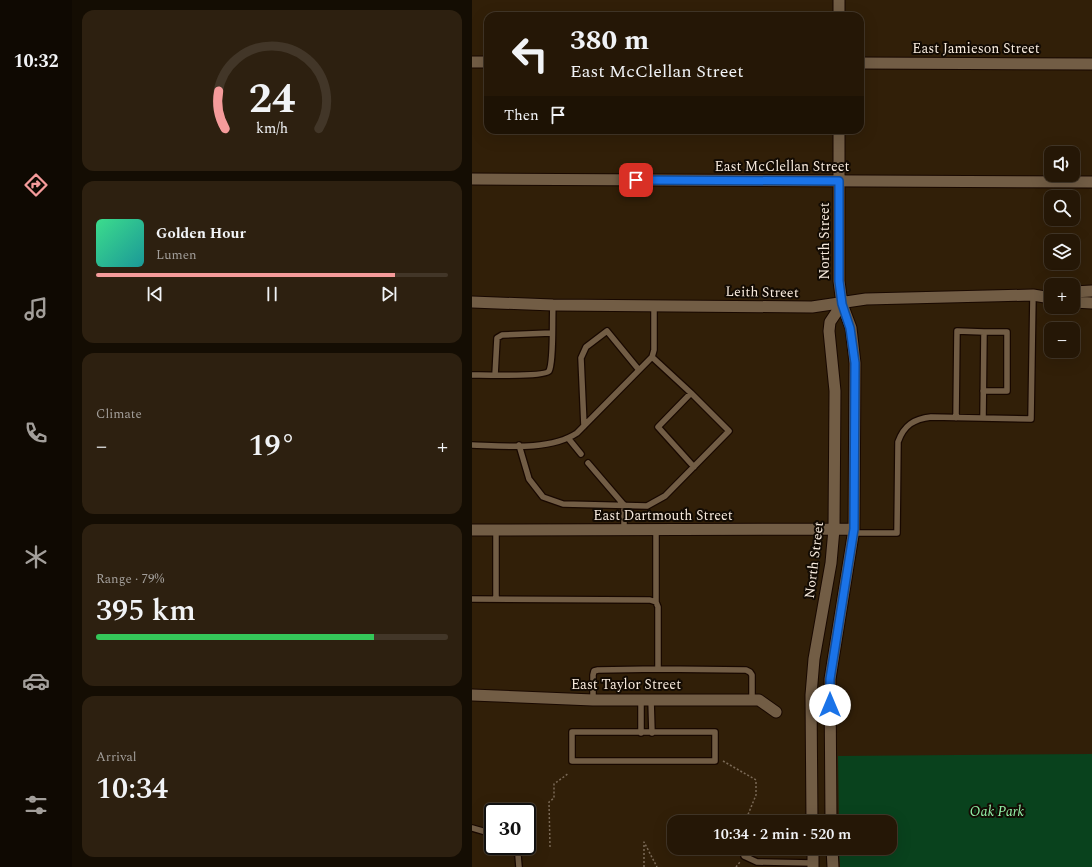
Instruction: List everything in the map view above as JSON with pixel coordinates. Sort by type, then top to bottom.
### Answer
[{"type":"street","points":[[839,0],[839,12]]},
{"type":"street","points":[[472,62],[484,62]]},
{"type":"street","name":"East Jamieson Street","points":[[864,63],[1092,64]]},
{"type":"street","name":"North Street","points":[[832,815],[830,679],[854,531],[855,363],[850,328],[842,304],[839,281],[839,134]]},
{"type":"street","name":"East McClellan Street","points":[[472,179],[1092,182]]},
{"type":"street","points":[[1080,292],[1092,291]]},
{"type":"street","points":[[1033,295],[1044,294]]},
{"type":"street","name":"Leith Street","points":[[472,302],[553,305],[812,307],[842,304],[866,299],[1033,295],[1044,297]]},
{"type":"street","points":[[1080,302],[1092,303]]},
{"type":"street","name":"North Street","points":[[812,815],[811,695],[814,659],[831,563],[834,529],[835,391],[829,331],[830,322],[842,304]]},
{"type":"street","name":"East Dartmouth Street","points":[[472,530],[656,531],[834,529],[854,531]]},
{"type":"street","name":"East Taylor Street","points":[[472,695],[593,700],[759,700],[776,712]]},
{"type":"street","points":[[811,744],[830,743]]},
{"type":"street","points":[[832,855],[833,867]]},
{"type":"lane","points":[[854,531],[897,533],[898,442],[902,432],[910,424],[920,418],[1031,419],[1033,295]]},
{"type":"lane","points":[[472,375],[546,373],[549,370],[551,360],[553,305]]},
{"type":"lane","points":[[472,445],[546,444],[568,438],[584,426],[652,357],[654,350],[654,306]]},
{"type":"lane","points":[[584,426],[582,358],[586,347],[607,331],[639,370]]},
{"type":"lane","points":[[956,418],[957,331],[1008,332],[1007,391],[983,391]]},
{"type":"lane","points":[[984,332],[984,418]]},
{"type":"lane","points":[[495,375],[497,338],[502,335],[551,333]]},
{"type":"lane","points":[[519,445],[529,479],[543,497],[563,504],[647,506],[659,500],[665,496],[729,432],[691,393],[652,357]]},
{"type":"lane","points":[[691,393],[658,427],[694,467]]},
{"type":"lane","points":[[568,438],[581,454]]},
{"type":"lane","points":[[588,463],[624,505],[624,531]]},
{"type":"lane","points":[[496,530],[496,598]]},
{"type":"lane","points":[[656,531],[658,669]]},
{"type":"lane","points":[[472,599],[650,600],[656,602]]},
{"type":"lane","points":[[593,700],[594,671],[658,669],[746,670],[752,675],[752,700]]},
{"type":"lane","points":[[646,700],[652,733]]},
{"type":"lane","points":[[641,733],[646,700]]},
{"type":"lane","points":[[572,732],[641,733],[715,732],[715,761],[572,761],[572,732]]},
{"type":"lane","points":[[472,828],[484,831]]},
{"type":"lane","points":[[518,855],[519,867]]},
{"type":"lane","points":[[744,855],[757,862],[813,865]]},
{"type":"path","points":[[721,760],[756,780],[756,795],[748,815]]},
{"type":"path","points":[[550,847],[549,802],[554,798],[554,784],[569,773]]},
{"type":"path","points":[[644,867],[644,842],[657,867]]},
{"type":"green space","name":"Oak Park","points":[[1092,754],[1092,867],[840,867],[839,855],[897,855],[897,815],[839,815],[838,756]]},
{"type":"route","points":[[636,180],[839,181],[839,281],[842,304],[850,328],[855,363],[854,529],[830,679],[830,705]]}]
